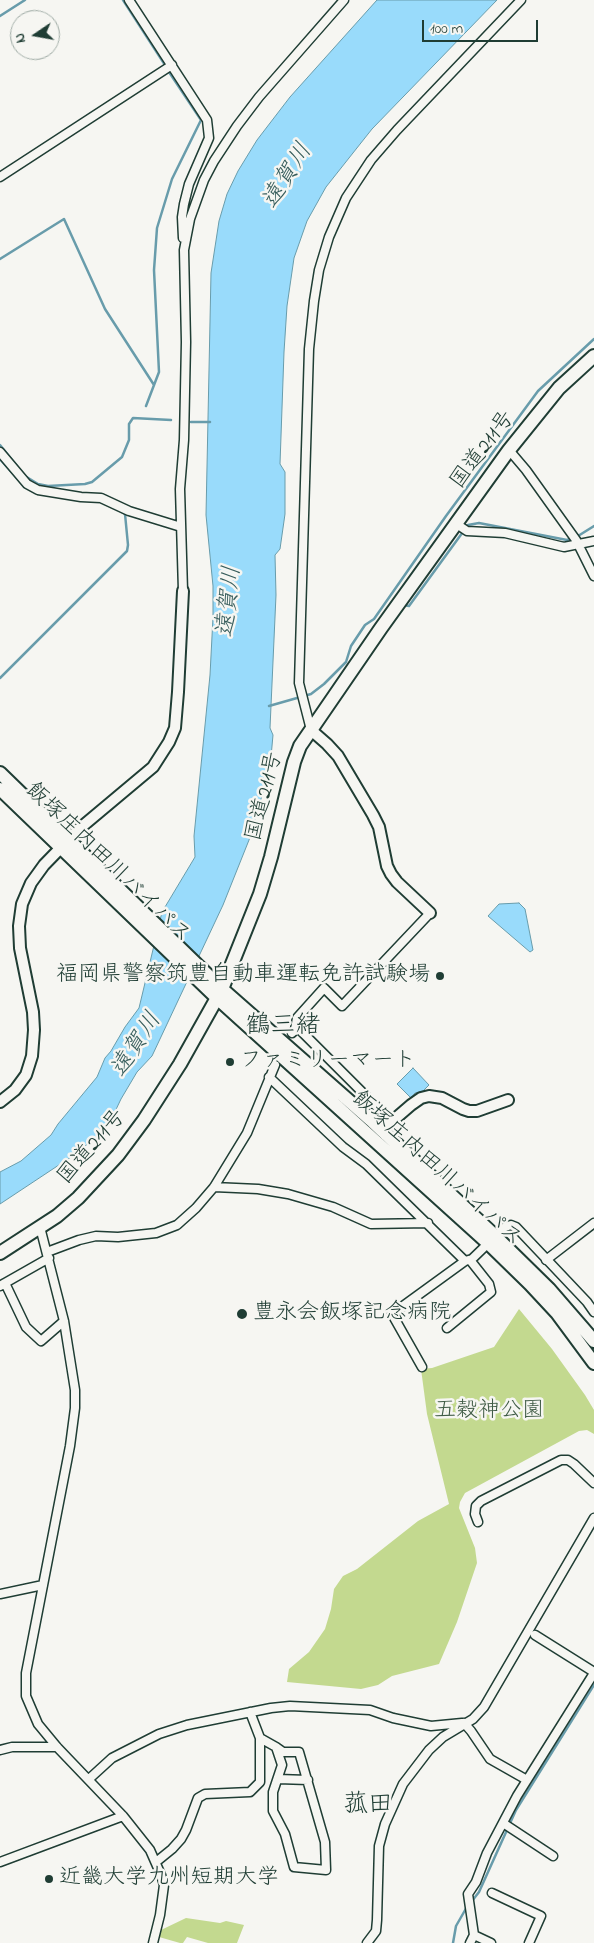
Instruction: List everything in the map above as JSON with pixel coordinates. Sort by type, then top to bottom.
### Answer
[{"type":"highway","name":"国道211号","points":[[0,1253],[57,1216],[78,1198],[118,1155],[144,1120],[175,1072],[219,993],[260,894],[272,857],[294,762],[300,746],[461,527],[509,450],[559,388],[594,356]]},
{"type":"highway","name":"飯塚庄内田川バイパス","points":[[0,773],[64,844]]},
{"type":"highway","name":"飯塚庄内田川バイパス","points":[[0,789],[64,844],[219,993],[492,1240],[550,1289],[594,1341]]},
{"type":"highway","name":"飯塚庄内田川バイパス","points":[[219,993],[378,1126],[492,1240],[557,1313],[594,1364]]},
{"type":"street","points":[[0,1101],[15,1090],[26,1076],[32,1056],[33,1012],[20,948],[19,926],[22,904],[31,883],[44,865],[64,844],[104,807],[153,767],[169,742],[175,728],[183,592],[180,489],[186,342],[182,217],[189,184],[209,138],[209,129],[204,114],[129,0]]},
{"type":"street","points":[[184,250],[196,198],[214,161],[259,97],[344,0]]},
{"type":"street","points":[[378,1126],[380,1114],[378,1108],[299,1029],[294,1031],[297,1018],[324,988],[342,1006],[430,913],[391,874],[379,827],[338,756],[311,730],[301,692],[299,675],[309,349],[314,301],[319,270],[329,237],[346,198],[371,160],[397,130],[521,0]]},
{"type":"street","points":[[0,177],[172,65]]},
{"type":"street","points":[[509,450],[526,470],[576,540],[594,576]]},
{"type":"street","points":[[0,452],[27,484],[38,490],[81,497],[101,498],[129,511],[182,527]]},
{"type":"street","points":[[461,527],[505,533],[564,546],[576,540],[594,541]]},
{"type":"street","points":[[64,1321],[41,1340],[26,1327],[3,1285],[48,1255],[78,1240],[96,1236],[156,1233],[177,1225],[196,1208],[214,1187],[247,1133],[269,1077],[276,1065]]},
{"type":"street","points":[[269,1077],[322,1128],[366,1164],[489,1284],[491,1292],[447,1328]]},
{"type":"street","points":[[378,1126],[421,1098],[429,1096],[442,1098],[469,1111],[477,1111],[508,1100]]},
{"type":"street","points":[[214,1187],[258,1189],[288,1194],[333,1207],[370,1224],[428,1224]]},
{"type":"street","points":[[546,1260],[594,1222]]},
{"type":"street","points":[[422,1367],[392,1314],[467,1261],[505,1227],[511,1225],[516,1227],[594,1312]]},
{"type":"street","points":[[40,1227],[64,1321],[75,1390],[75,1408],[70,1446],[26,1673],[26,1696],[38,1724],[57,1747],[123,1816],[143,1840],[156,1862],[164,1885],[153,1943]]},
{"type":"street","points":[[478,1522],[475,1514],[476,1506],[480,1501],[561,1460],[568,1460],[574,1464],[594,1483]]},
{"type":"street","points":[[367,1943],[376,1931],[379,1846],[385,1824],[404,1784],[429,1750],[443,1737],[473,1719],[484,1706],[594,1518]]},
{"type":"street","points":[[0,1594],[43,1585]]},
{"type":"street","points":[[470,1943],[474,1935],[468,1894],[476,1882],[487,1853],[506,1825],[527,1780],[594,1672],[535,1635]]},
{"type":"street","points":[[89,1779],[112,1758],[158,1734],[187,1725],[290,1706],[365,1710],[431,1726],[464,1723]]},
{"type":"street","points":[[156,1862],[181,1839],[198,1798],[205,1794],[250,1792],[260,1782],[260,1738],[250,1712]]},
{"type":"street","points":[[464,1723],[472,1731],[490,1760],[527,1780]]},
{"type":"street","points":[[260,1738],[276,1747],[284,1752],[299,1752],[325,1842],[326,1870],[294,1866],[285,1834],[273,1812],[273,1792],[282,1765],[276,1747]]},
{"type":"street","points":[[0,1750],[12,1747],[57,1747]]},
{"type":"street","points":[[278,1779],[308,1780]]},
{"type":"street","points":[[0,1862],[123,1816]]},
{"type":"street","points":[[506,1825],[554,1856]]},
{"type":"street","points":[[492,1893],[541,1916],[529,1943]]},
{"type":"street","points":[[474,1935],[491,1943]]},
{"type":"green space","name":"五穀神公園","points":[[519,1309],[552,1349],[594,1410],[594,1434],[587,1430],[579,1431],[465,1493],[459,1508],[475,1548],[477,1563],[457,1622],[439,1664],[392,1676],[378,1685],[361,1689],[287,1682],[289,1669],[309,1652],[325,1629],[334,1589],[343,1576],[357,1569],[418,1521],[449,1504],[427,1414],[421,1369],[432,1368],[494,1347]]},
{"type":"green space","points":[[186,1918],[220,1923],[226,1921],[244,1925],[237,1943],[208,1943],[187,1937],[183,1943],[180,1943],[159,1937],[161,1930]]},
{"type":"water","name":"遠賀川","points":[[377,0],[497,0],[372,129],[326,187],[307,221],[294,258],[287,306],[280,464],[285,472],[285,514],[280,549],[275,555],[276,595],[270,728],[273,735],[270,768],[249,840],[223,905],[152,1056],[137,1072],[111,1120],[101,1133],[74,1155],[0,1204],[0,1172],[21,1161],[51,1135],[97,1077],[105,1058],[139,1008],[162,912],[195,857],[194,836],[210,675],[213,617],[213,586],[206,515],[211,273],[219,221],[227,194],[238,171],[257,140],[290,97]]},
{"type":"water","points":[[519,903],[525,909],[533,950],[530,952],[488,916],[499,904]]},
{"type":"water","points":[[413,1068],[429,1085],[423,1091],[415,1093],[411,1098],[397,1084]]},
{"type":"waterway","points":[[0,16],[25,0]]},
{"type":"waterway","points":[[123,0],[165,65]]},
{"type":"waterway","points":[[146,406],[159,372],[154,270],[157,228],[172,179],[201,120],[169,72]]},
{"type":"waterway","points":[[0,259],[64,219],[105,309],[154,385]]},
{"type":"waterway","points":[[269,706],[311,694],[346,662],[351,646],[365,625],[374,619],[446,516],[538,391],[594,339]]},
{"type":"waterway","points":[[0,445],[25,476],[38,484],[48,486],[85,484],[92,482],[122,457],[129,440],[129,424],[133,418],[171,420]]},
{"type":"waterway","points":[[191,422],[210,422]]},
{"type":"waterway","points":[[0,459],[23,485],[32,491]]},
{"type":"waterway","points":[[0,678],[127,551],[125,514],[122,512]]},
{"type":"waterway","points":[[403,605],[409,606],[468,525],[479,523],[567,540],[578,536],[594,526]]},
{"type":"waterway","points":[[472,1901],[479,1892],[516,1810],[594,1685]]},
{"type":"waterway","points":[[453,1943],[456,1926],[468,1905]]},
{"type":"place","name":"福岡県警察筑豊自動車運転免許試験場","points":[[440,976]]},
{"type":"place","name":"ファミリーマート","points":[[230,1062]]},
{"type":"place","name":"豊永会飯塚記念病院","points":[[242,1314]]},
{"type":"place","name":"近畿大学九州短期大学","points":[[49,1879]]},
{"type":"district","name":"鶴三緒","points":[[283,1028]]},
{"type":"district","name":"菰田","points":[[368,1807]]}]
